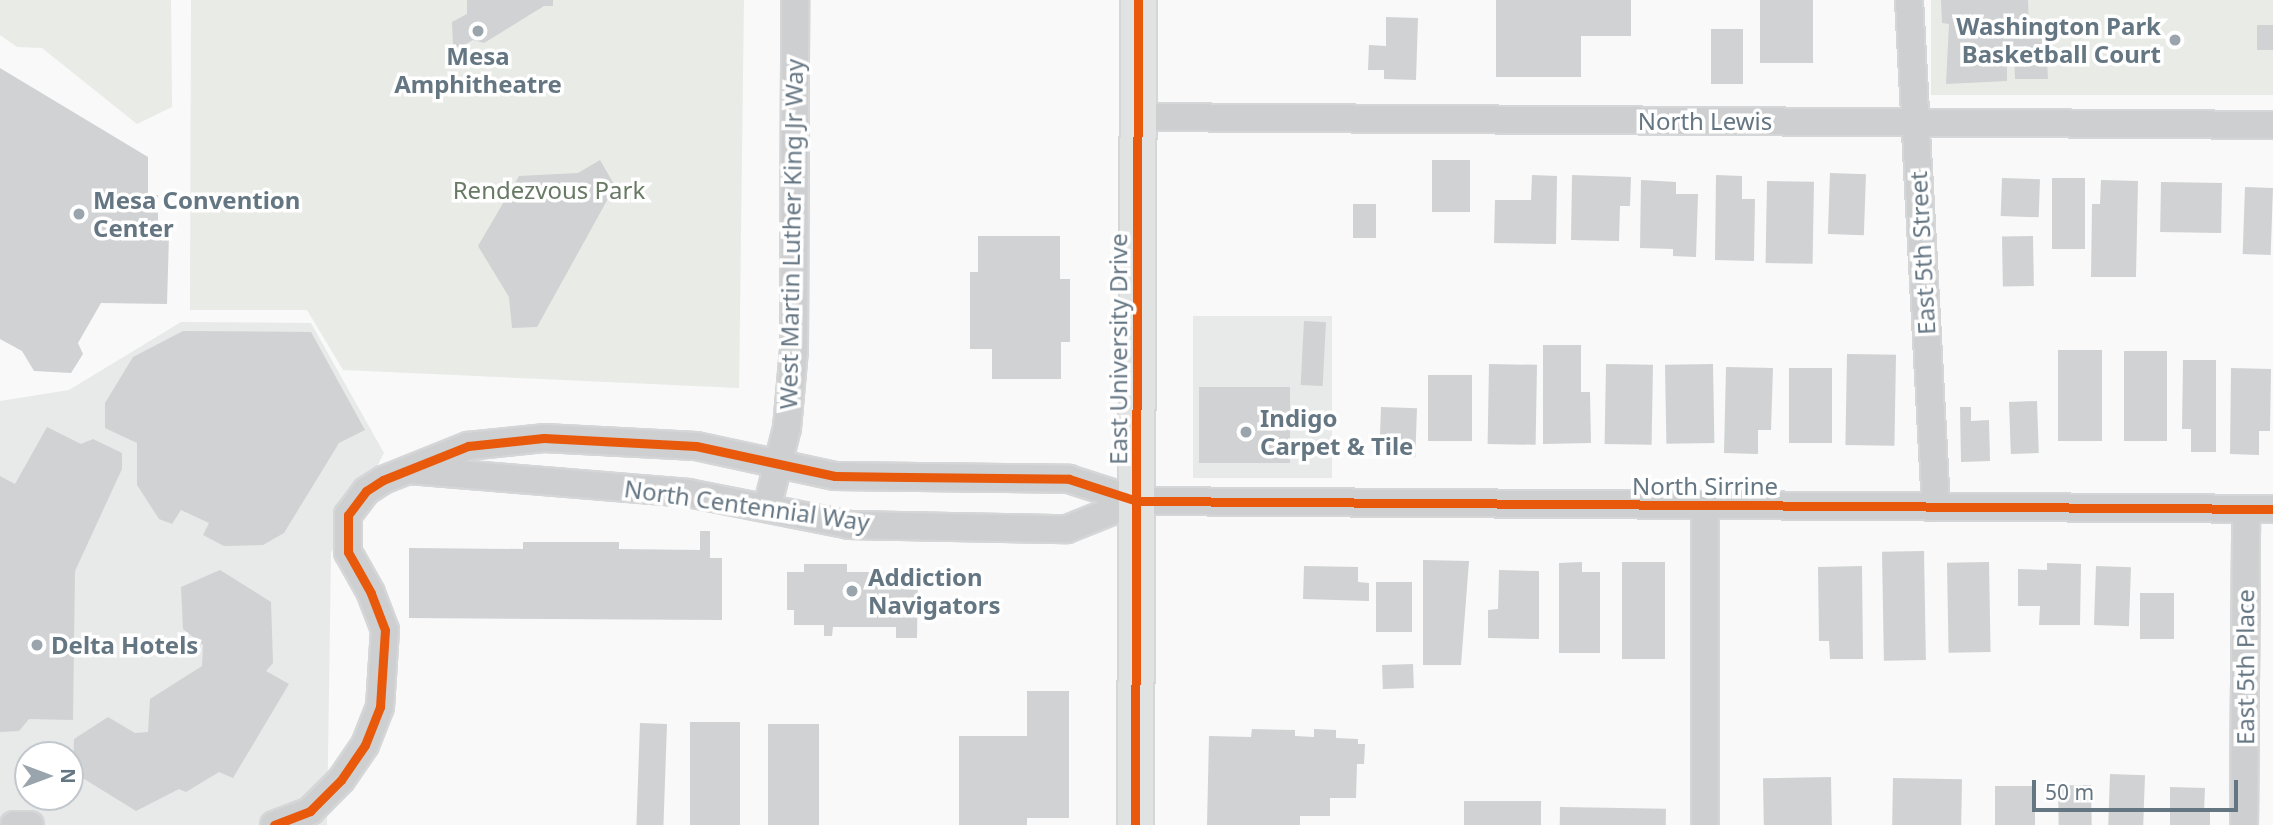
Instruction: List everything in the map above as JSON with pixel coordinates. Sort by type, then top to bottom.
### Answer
[{"type":"main road","name":"East University Drive","points":[[1135,825],[1138,0]]},
{"type":"street","name":"West Martin Luther King Jr Way","points":[[766,508],[787,428],[793,349],[795,0]]},
{"type":"street","name":"East 5th Street","points":[[1909,0],[1936,507]]},
{"type":"street","name":"North Lewis","points":[[1138,117],[2273,125]]},
{"type":"street","name":"North Centennial Way","points":[[274,825],[310,811],[341,780],[365,745],[380,708],[385,629],[371,593],[348,552],[345,531],[348,515],[366,491],[407,470],[468,446],[544,438],[696,446],[777,466],[869,480],[1069,480],[1137,501]]},
{"type":"street","name":"North Centennial Way","points":[[407,470],[662,491],[849,525],[1067,528],[1137,501]]},
{"type":"street","name":"North Sirrine","points":[[1137,501],[2273,509]]},
{"type":"street","points":[[1705,505],[1705,825]]},
{"type":"street","name":"East 5th Place","points":[[2244,825],[2246,509]]},
{"type":"street","points":[[14,825],[30,825]]},
{"type":"shaded area","points":[[1193,316],[1332,316],[1332,478],[1193,478]]},
{"type":"shaded area","points":[[181,322],[311,323],[384,453],[331,553],[327,825],[0,825],[0,401],[69,390]]},
{"type":"green space","points":[[0,0],[171,0],[172,107],[137,124],[42,48],[17,47],[0,35]]},
{"type":"green space","name":"Rendezvous Park","points":[[191,0],[744,0],[739,388],[343,370],[307,310],[190,310]]},
{"type":"green space","points":[[1931,0],[2273,0],[2273,95],[1931,95]]},
{"type":"building","name":"Mesa Amphitheatre","points":[[467,0],[553,0],[553,6],[544,6],[484,43],[473,40],[459,48],[453,44],[452,22],[467,14]]},
{"type":"building","points":[[1496,0],[1631,0],[1631,36],[1581,36],[1581,77],[1496,77]]},
{"type":"building","points":[[1760,0],[1813,0],[1813,63],[1760,63]]},
{"type":"building","points":[[1941,0],[2028,0],[2029,28],[2045,26],[2048,79],[2015,79],[2014,53],[2007,53],[2007,81],[1946,84],[1949,24],[1942,23]]},
{"type":"building","points":[[1386,17],[1418,18],[1416,80],[1384,79],[1384,70],[1368,70],[1369,45],[1386,46]]},
{"type":"building","points":[[2257,25],[2273,25],[2273,50],[2257,50]]},
{"type":"building","points":[[1711,29],[1743,29],[1743,84],[1711,84]]},
{"type":"building","name":"Mesa Convention Center","points":[[0,68],[148,157],[148,195],[158,195],[158,233],[169,235],[167,304],[101,303],[78,343],[83,354],[71,373],[34,371],[22,351],[0,339]]},
{"type":"building","points":[[600,160],[615,186],[537,327],[512,328],[509,297],[478,246],[519,176],[578,173]]},
{"type":"building","points":[[1432,160],[1470,160],[1470,212],[1432,212]]},
{"type":"building","points":[[1830,173],[1866,174],[1864,235],[1828,234]]},
{"type":"building","points":[[1532,175],[1557,176],[1556,244],[1494,243],[1495,200],[1531,200]]},
{"type":"building","points":[[1572,175],[1631,177],[1630,206],[1620,206],[1619,241],[1571,240]]},
{"type":"building","points":[[1716,175],[1742,176],[1742,199],[1755,199],[1754,261],[1715,260]]},
{"type":"building","points":[[2002,178],[2040,179],[2039,217],[2001,216]]},
{"type":"building","points":[[2052,178],[2085,178],[2085,249],[2052,249]]},
{"type":"building","points":[[1641,180],[1676,182],[1676,194],[1698,194],[1696,257],[1673,256],[1673,249],[1640,248]]},
{"type":"building","points":[[2101,180],[2138,181],[2136,277],[2091,277],[2092,204],[2100,204]]},
{"type":"building","points":[[1767,181],[1814,182],[1813,264],[1766,263]]},
{"type":"building","points":[[2161,182],[2222,183],[2221,233],[2160,232]]},
{"type":"building","points":[[2245,187],[2273,188],[2271,255],[2243,254]]},
{"type":"building","points":[[1353,204],[1376,204],[1376,238],[1353,238]]},
{"type":"building","points":[[978,236],[1060,236],[1060,279],[1070,279],[1070,342],[1061,342],[1061,379],[992,379],[992,349],[970,349],[970,272],[978,272]]},
{"type":"building","points":[[2033,236],[2034,286],[2003,287],[2002,237]]},
{"type":"building","points":[[1304,321],[1326,322],[1323,386],[1301,385]]},
{"type":"building","points":[[183,331],[311,332],[365,430],[339,443],[284,533],[263,545],[224,546],[203,535],[209,523],[181,510],[172,524],[159,519],[137,485],[137,443],[105,428],[105,403],[133,357]]},
{"type":"building","points":[[1543,345],[1581,345],[1581,392],[1590,392],[1591,443],[1543,444]]},
{"type":"building","points":[[2058,350],[2102,350],[2102,441],[2058,441]]},
{"type":"building","points":[[2124,351],[2167,351],[2167,441],[2124,441]]},
{"type":"building","points":[[1847,354],[1896,355],[1894,446],[1845,445]]},
{"type":"building","points":[[2183,360],[2216,360],[2216,452],[2191,452],[2191,429],[2182,429]]},
{"type":"building","points":[[1489,364],[1537,365],[1536,445],[1488,444]]},
{"type":"building","points":[[1606,364],[1653,365],[1652,445],[1605,444]]},
{"type":"building","points":[[1713,364],[1714,443],[1666,444],[1665,365]]},
{"type":"building","points":[[1726,367],[1773,368],[1771,430],[1758,430],[1758,454],[1724,453]]},
{"type":"building","points":[[1789,368],[1832,368],[1832,443],[1789,443]]},
{"type":"building","points":[[2231,368],[2271,369],[2270,431],[2259,431],[2259,455],[2230,454]]},
{"type":"building","points":[[1428,375],[1472,375],[1472,441],[1428,441]]},
{"type":"building","name":"Indigo Carpet & Tile","points":[[1199,387],[1290,387],[1290,463],[1199,463]]},
{"type":"building","points":[[2037,401],[2039,453],[2011,454],[2009,402]]},
{"type":"building","points":[[1381,407],[1417,408],[1415,457],[1379,456]]},
{"type":"building","points":[[1960,407],[1971,407],[1971,421],[1989,420],[1990,461],[1961,462]]},
{"type":"building","name":"Delta Hotels","points":[[47,427],[81,444],[93,439],[122,453],[122,469],[75,571],[73,720],[29,719],[19,731],[0,732],[0,476],[15,484]]},
{"type":"building","points":[[700,531],[710,531],[710,558],[722,558],[722,620],[409,618],[409,548],[523,549],[523,542],[619,542],[619,549],[700,550]]},
{"type":"building","points":[[1924,551],[1926,660],[1884,661],[1882,552]]},
{"type":"building","points":[[1423,560],[1469,561],[1461,665],[1423,665]]},
{"type":"building","points":[[1582,562],[1582,572],[1600,572],[1600,653],[1559,653],[1559,563]]},
{"type":"building","points":[[1622,562],[1665,562],[1665,659],[1622,659]]},
{"type":"building","points":[[1989,562],[1991,652],[1949,653],[1947,563]]},
{"type":"building","points":[[2047,563],[2081,564],[2080,625],[2039,625],[2040,606],[2018,606],[2018,569],[2047,570]]},
{"type":"building","name":"Addiction Navigators","points":[[804,564],[847,564],[847,572],[918,572],[917,638],[896,638],[896,627],[833,627],[832,636],[824,636],[824,625],[794,625],[794,610],[787,610],[787,572],[804,572]]},
{"type":"building","points":[[1304,566],[1358,567],[1358,582],[1369,583],[1369,601],[1303,599]]},
{"type":"building","points":[[1862,566],[1863,659],[1830,659],[1829,641],[1819,641],[1818,567]]},
{"type":"building","points":[[2096,566],[2131,567],[2129,626],[2094,625]]},
{"type":"building","points":[[220,570],[271,602],[273,663],[266,671],[289,684],[233,778],[219,772],[186,792],[179,789],[136,811],[84,779],[84,741],[74,739],[108,717],[135,733],[148,732],[150,699],[202,666],[203,645],[183,629],[181,587]]},
{"type":"building","points":[[1499,570],[1539,571],[1539,639],[1488,638],[1488,610],[1498,609]]},
{"type":"building","points":[[1376,582],[1412,582],[1412,632],[1376,632]]},
{"type":"building","points":[[2140,593],[2174,593],[2174,639],[2140,639]]},
{"type":"building","points":[[1413,664],[1414,688],[1383,689],[1382,665]]},
{"type":"building","points":[[1027,691],[1069,691],[1069,818],[1027,818],[1027,825],[959,825],[959,736],[1027,736]]},
{"type":"building","points":[[690,722],[740,722],[740,825],[690,825]]},
{"type":"building","points":[[640,723],[667,724],[663,825],[636,825]]},
{"type":"building","points":[[768,724],[819,724],[819,825],[768,825]]},
{"type":"building","points":[[1252,729],[1295,730],[1295,736],[1314,737],[1314,729],[1336,730],[1336,738],[1358,739],[1358,744],[1365,744],[1364,764],[1357,764],[1356,798],[1330,798],[1330,816],[1300,816],[1300,825],[1207,825],[1209,736],[1251,737]]},
{"type":"building","points":[[2110,774],[2145,775],[2143,825],[2108,825]]},
{"type":"building","points":[[1831,777],[1832,825],[1764,825],[1763,778]]},
{"type":"building","points":[[1893,778],[1962,779],[1961,825],[1892,825]]},
{"type":"building","points":[[2091,785],[2092,825],[2059,825],[2058,786]]},
{"type":"building","points":[[1995,786],[2035,786],[2035,825],[1995,825]]},
{"type":"building","points":[[2170,787],[2205,788],[2204,812],[2210,812],[2210,825],[2170,825]]},
{"type":"building","points":[[1464,801],[1541,801],[1541,825],[1464,825]]},
{"type":"building","points":[[1560,807],[1666,809],[1666,825],[1560,825]]},
{"type":"cycle path","points":[[1135,825],[1138,0]]},
{"type":"cycle path","points":[[274,825],[310,811],[341,780],[365,745],[380,707],[385,630],[371,593],[348,552],[348,515],[366,491],[383,480],[468,446],[544,438],[696,446],[835,476],[1069,479],[1137,501],[2273,509]]},
{"type":"place","name":"Mesa Amphitheatre","points":[[478,31]]},
{"type":"place","name":"Washington Park Basketball Court","points":[[2175,40]]},
{"type":"place","name":"Mesa Convention Center","points":[[79,214]]},
{"type":"place","name":"Indigo Carpet & Tile","points":[[1246,432]]},
{"type":"place","name":"Addiction Navigators","points":[[852,591]]},
{"type":"place","name":"Delta Hotels","points":[[37,645]]}]
